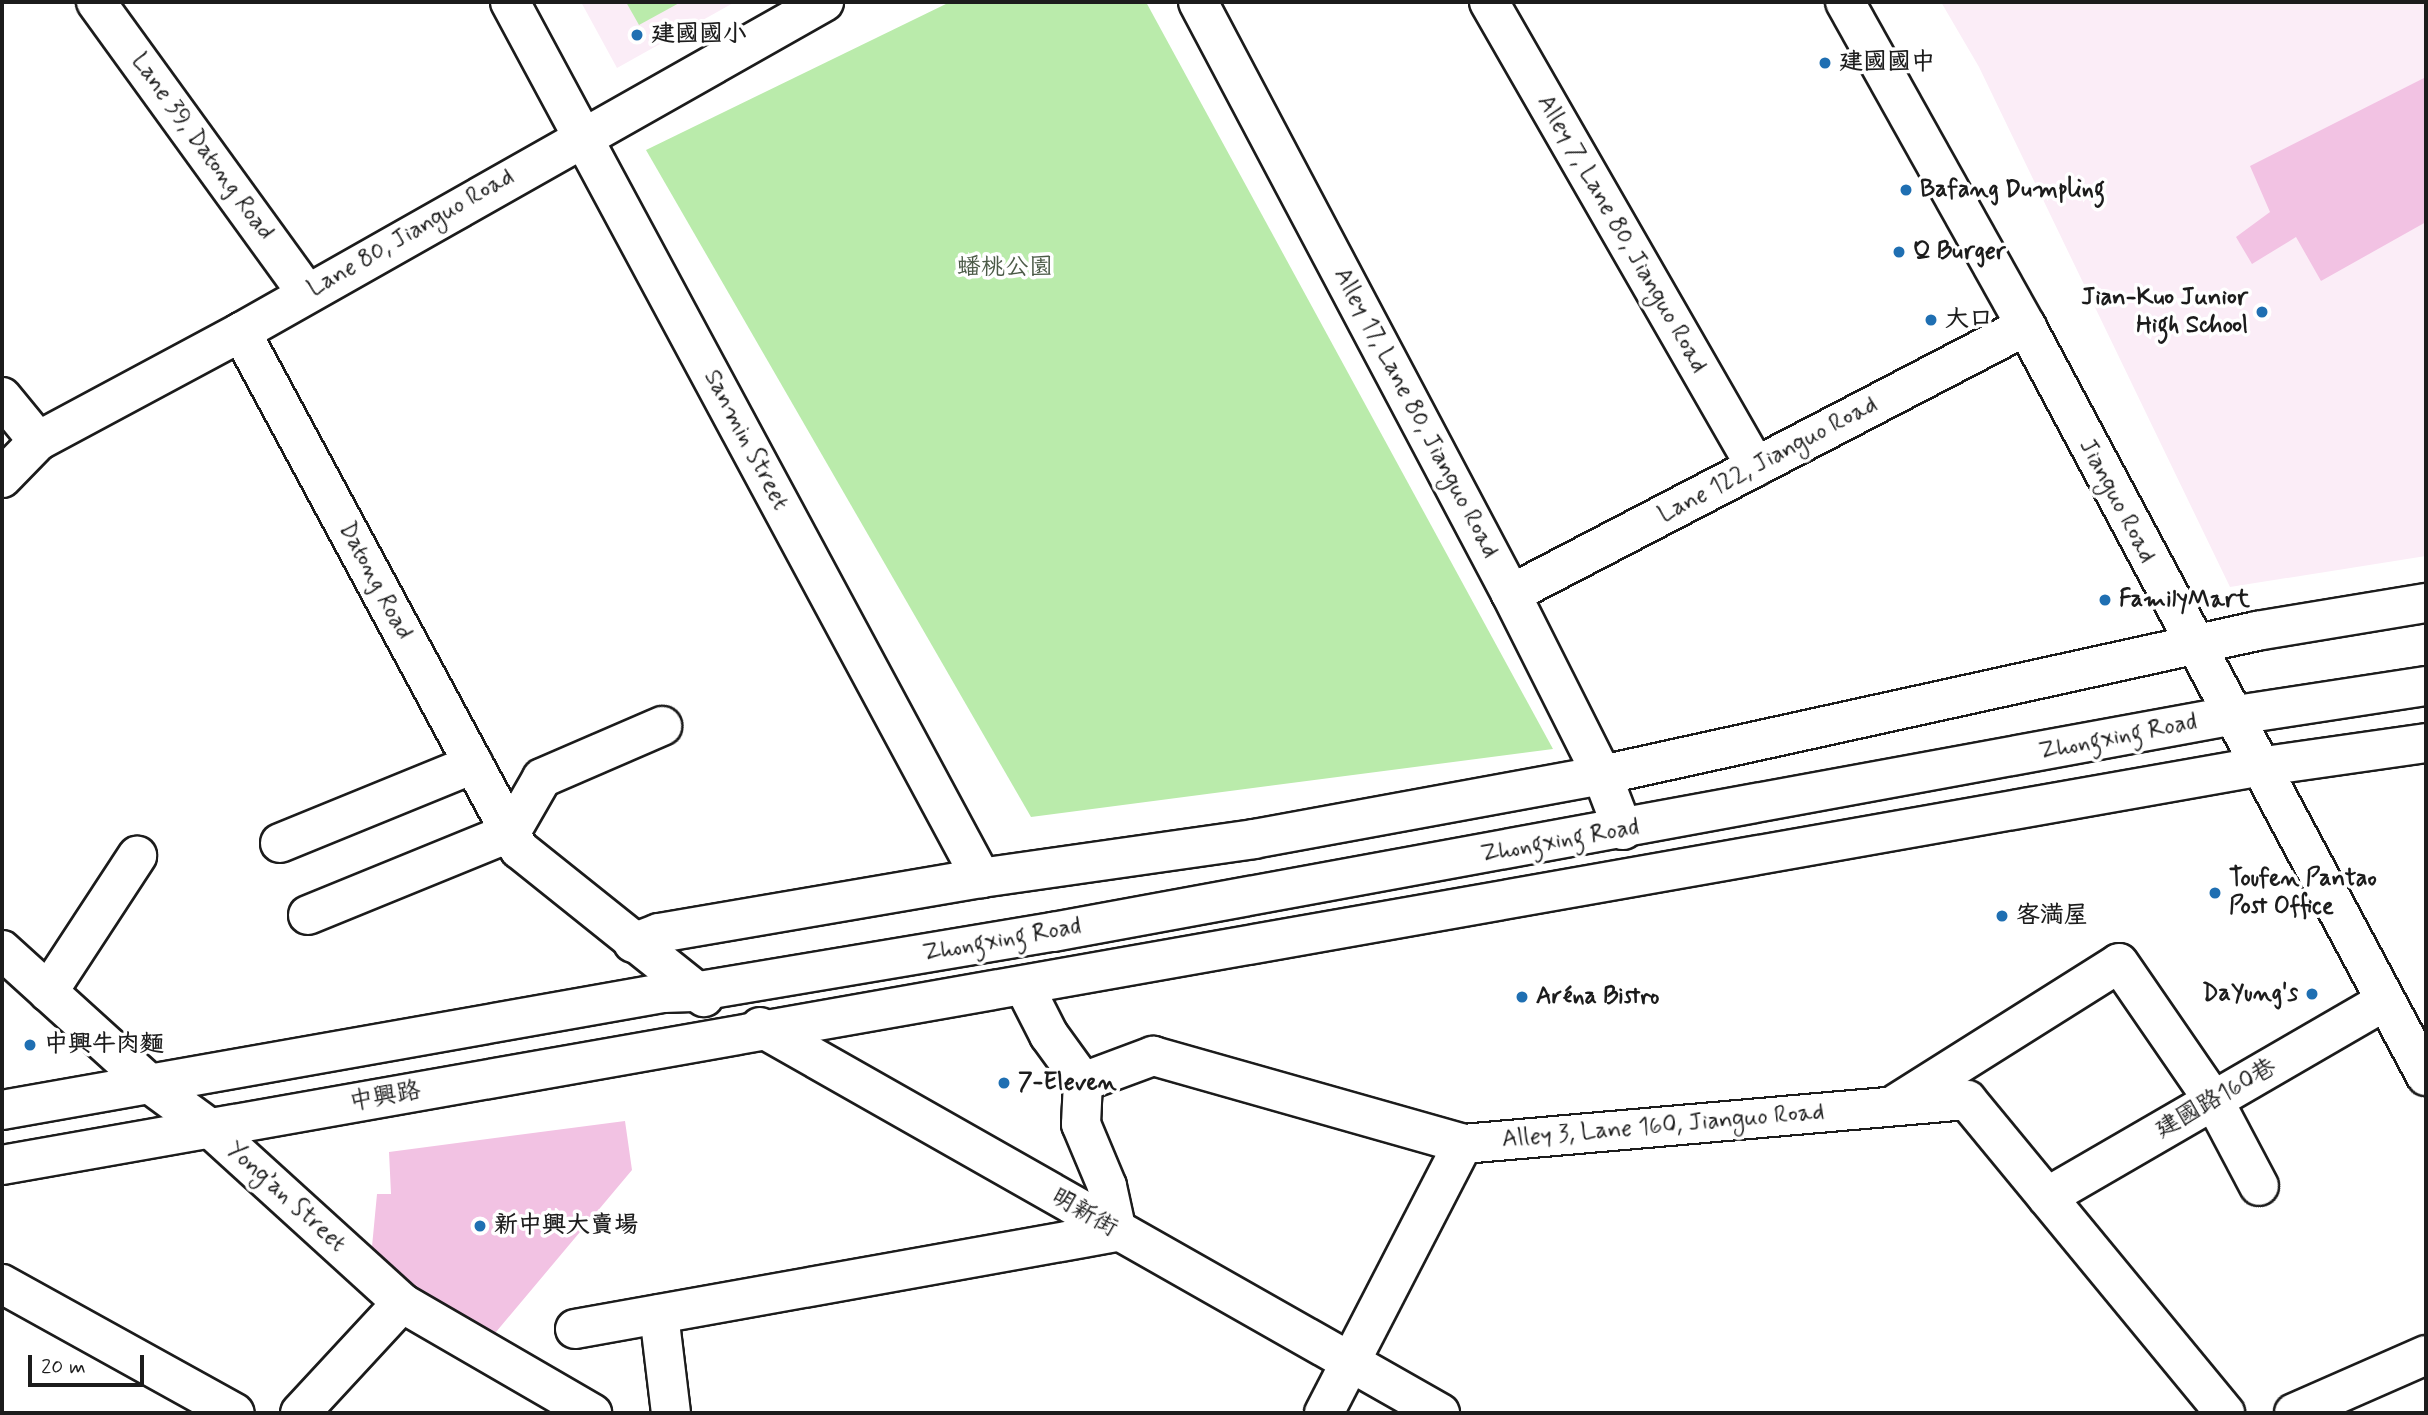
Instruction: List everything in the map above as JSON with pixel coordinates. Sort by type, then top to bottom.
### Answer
[{"type":"street","name":"Lane 39, Datong Road","points":[[96,2],[307,293]]},
{"type":"street","name":"Sanmin Street","points":[[510,2],[981,878]]},
{"type":"street","points":[[583,135],[824,2]]},
{"type":"street","name":"Alley 17, Lane 80, Jianguo Road","points":[[1198,2],[1511,594],[1602,775],[1623,830]]},
{"type":"street","name":"Alley 7, Lane 80, Jianguo Road","points":[[1489,2],[1756,467]]},
{"type":"street","name":"Jianguo Road","points":[[1844,2],[2025,326],[2193,647],[2426,1076]]},
{"type":"street","name":"Lane 80, Jianguo Road","points":[[241,332],[583,135]]},
{"type":"street","name":"Lane 122, Jianguo Road","points":[[1511,594],[2025,326]]},
{"type":"street","points":[[2,478],[38,441],[241,332]]},
{"type":"street","name":"Datong Road","points":[[241,332],[519,849],[693,992],[729,1009]]},
{"type":"street","points":[[2,397],[38,441]]},
{"type":"street","points":[[633,943],[659,933],[981,878],[1254,839],[1602,775],[2015,682],[2193,647],[2257,631],[2426,603]]},
{"type":"street","name":"Zhongxing Road","points":[[693,992],[1623,830],[2230,716],[2426,686]]},
{"type":"street","points":[[308,915],[511,832],[542,778],[662,726]]},
{"type":"street","name":"Zhongxing Road","points":[[768,1031],[2258,767],[2426,743]]},
{"type":"street","points":[[279,842],[474,764]]},
{"type":"street","points":[[48,992],[137,856]]},
{"type":"street","name":"Yong’an Street","points":[[2,950],[151,1084],[211,1129],[402,1303],[592,1413]]},
{"type":"street","points":[[1892,1106],[2119,963],[2214,1101],[2259,1186]]},
{"type":"street","points":[[575,1329],[1117,1232],[1107,1185],[1080,1124],[1083,1082],[1049,1035],[1024,986]]},
{"type":"street","points":[[2,1110],[663,993],[693,992]]},
{"type":"street","name":"建國路160巷","points":[[2047,1197],[2385,1001]]},
{"type":"street","name":"明新街","points":[[729,1009],[1117,1232],[1440,1413]]},
{"type":"street","name":"中興路","points":[[2,1165],[768,1031]]},
{"type":"street","name":"Alley 3, Lane 160, Jianguo Road","points":[[1083,1082],[1153,1056],[1463,1144],[1967,1100],[2225,1413]]},
{"type":"street","points":[[1324,1413],[1463,1144]]},
{"type":"street","points":[[2,1283],[235,1413]]},
{"type":"street","points":[[300,1413],[402,1303]]},
{"type":"street","points":[[659,1314],[671,1413]]},
{"type":"street","points":[[2294,1413],[2426,1355]]},
{"type":"shaded area","name":"建國國小","points":[[581,2],[735,2],[617,68]]},
{"type":"shaded area","name":"Jian-Kuo Junior High School","points":[[1941,2],[2426,2],[2426,556],[2230,587],[1979,67]]},
{"type":"green space","points":[[626,2],[681,2],[639,25]]},
{"type":"green space","name":"蟠桃公園","points":[[950,2],[1146,2],[1553,749],[1031,817],[646,150]]},
{"type":"building","points":[[2426,77],[2426,222],[2321,281],[2296,237],[2252,264],[2236,237],[2270,212],[2250,166]]},
{"type":"building","name":"新中興大賣場","points":[[625,1121],[632,1170],[491,1338],[371,1257],[377,1194],[391,1194],[389,1152]]},
{"type":"place","name":"建國國小","points":[[637,35]]},
{"type":"place","name":"建國國中","points":[[1825,63]]},
{"type":"place","name":"Bafang Dumpling","points":[[1906,190]]},
{"type":"place","name":"Q Burger","points":[[1899,252]]},
{"type":"place","name":"Jian-Kuo Junior High School","points":[[2262,312]]},
{"type":"place","name":"大口","points":[[1931,320]]},
{"type":"place","name":"FamilyMart","points":[[2105,600]]},
{"type":"place","name":"Toufen Pantao Post Office","points":[[2215,893]]},
{"type":"place","name":"客満屋","points":[[2002,916]]},
{"type":"place","name":"DaYung's","points":[[2312,994]]},
{"type":"place","name":"Aréna Bistro","points":[[1522,997]]},
{"type":"place","name":"中興牛肉麵","points":[[30,1045]]},
{"type":"place","name":"7-Eleven","points":[[1004,1083]]},
{"type":"place","name":"新中興大賣場","points":[[480,1226]]}]
